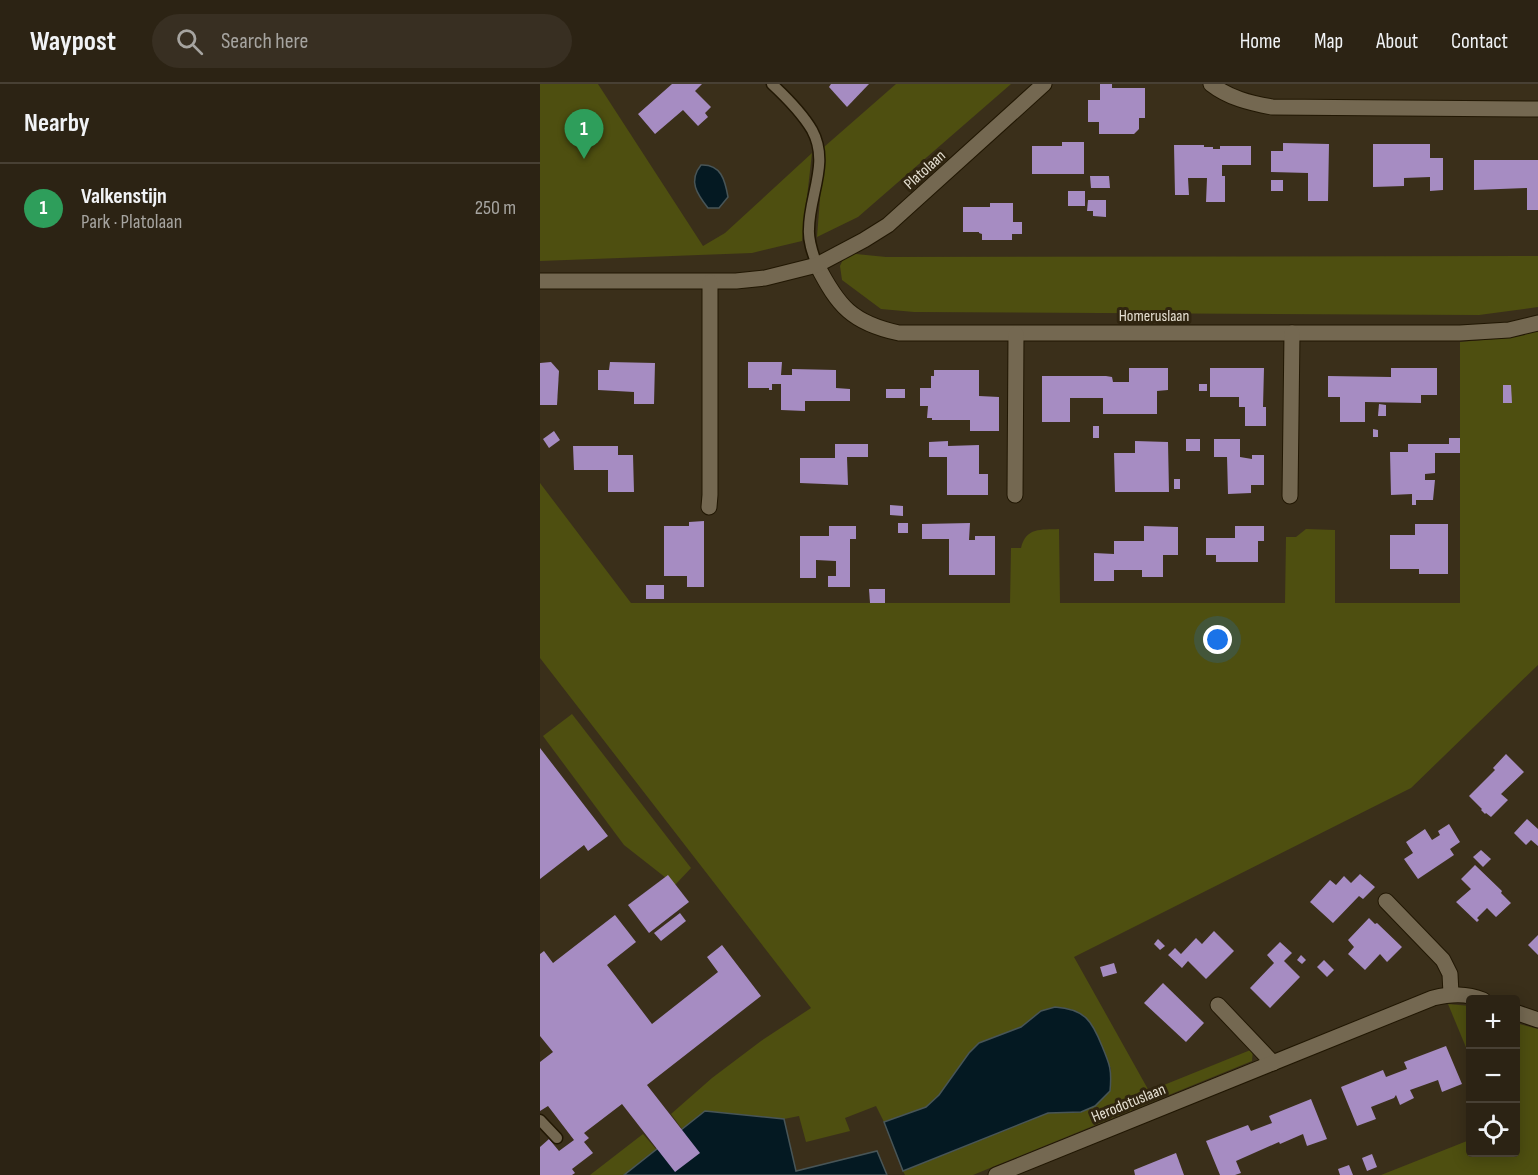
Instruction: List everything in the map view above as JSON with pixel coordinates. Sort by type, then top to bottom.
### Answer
[{"type":"street","name":"Platolaan","points":[[540,281],[710,282],[765,278],[817,265],[888,225],[1044,84]]},
{"type":"street","points":[[1211,84],[1244,102],[1272,107],[1538,109]]},
{"type":"street","name":"Homeruslaan","points":[[817,265],[831,292],[844,309],[877,328],[899,333],[1483,332],[1509,330],[1538,323]]},
{"type":"street","points":[[709,507],[710,282]]},
{"type":"street","points":[[1015,495],[1016,333]]},
{"type":"street","points":[[1290,496],[1292,333]]},
{"type":"street","points":[[1386,901],[1443,960],[1450,974],[1452,994]]},
{"type":"street","name":"Herodotuslaan","points":[[996,1175],[1433,998],[1452,994],[1466,995]]},
{"type":"street","points":[[1218,1005],[1273,1063]]},
{"type":"street","points":[[1520,1014],[1538,1020]]},
{"type":"lane","points":[[772,84],[803,117],[812,130],[817,144],[819,174],[810,211],[808,231],[817,265]]},
{"type":"lane","points":[[540,1120],[557,1138]]},
{"type":"shaded area","points":[[540,84],[598,84],[703,246],[725,233],[812,153],[802,241],[752,253],[540,261]]},
{"type":"shaded area","points":[[896,84],[1011,84],[858,217],[817,237],[824,147]]},
{"type":"shaded area","points":[[846,253],[886,257],[1538,256],[1538,307],[1479,315],[914,312],[881,309],[842,280],[840,266]]},
{"type":"shaded area","points":[[1538,331],[1538,665],[1411,788],[1074,957],[1149,1091],[1253,1049],[1252,1061],[973,1175],[905,1175],[903,1171],[1048,1113],[1081,1112],[1110,1091],[1111,1068],[1056,1007],[1041,1011],[1021,1027],[979,1043],[969,1053],[939,1095],[926,1107],[884,1122],[876,1106],[845,1118],[850,1131],[806,1142],[799,1116],[784,1119],[705,1111],[682,1129],[671,1114],[712,1078],[761,1041],[811,1008],[540,658],[540,483],[631,603],[1010,603],[1011,548],[1021,548],[1027,536],[1035,531],[1059,529],[1060,603],[1285,603],[1286,537],[1296,537],[1306,529],[1335,530],[1335,603],[1460,603],[1460,342],[1506,338]]},
{"type":"shaded area","points":[[572,714],[691,868],[675,885],[624,845],[543,736]]},
{"type":"shaded area","points":[[1448,1004],[1466,1006],[1466,1047]]},
{"type":"shaded area","points":[[1520,1024],[1538,1029],[1538,1175],[1381,1175],[1466,1141],[1466,1157],[1520,1157]]},
{"type":"shaded area","points":[[643,1134],[656,1149],[624,1175],[590,1175]]},
{"type":"water","points":[[701,165],[713,167],[721,174],[728,197],[719,208],[708,208],[700,198],[695,176]]},
{"type":"water","points":[[1055,1007],[1074,1010],[1091,1023],[1109,1063],[1110,1091],[1095,1106],[1081,1112],[1048,1113],[903,1171],[884,1122],[926,1107],[939,1095],[969,1053],[979,1043],[1021,1027],[1041,1011]]},
{"type":"water","points":[[705,1111],[784,1119],[796,1171],[877,1151],[887,1175],[624,1175]]},
{"type":"building","points":[[672,84],[702,84],[695,91],[711,107],[705,113],[708,117],[698,126],[683,110],[655,134],[638,114]]},
{"type":"building","points":[[831,84],[869,84],[847,107],[829,87]]},
{"type":"building","points":[[1100,84],[1112,84],[1112,88],[1145,88],[1145,118],[1139,118],[1139,129],[1134,134],[1099,134],[1099,122],[1088,122],[1088,100],[1100,100]]},
{"type":"building","points":[[1062,142],[1084,142],[1084,174],[1032,174],[1032,146],[1062,146]]},
{"type":"building","points":[[1283,143],[1329,144],[1328,201],[1308,201],[1308,173],[1271,172],[1271,151],[1283,151]]},
{"type":"building","points":[[1373,144],[1430,144],[1430,158],[1443,158],[1443,190],[1430,191],[1430,177],[1404,178],[1404,186],[1373,187]]},
{"type":"building","points":[[1174,145],[1204,145],[1204,147],[1213,147],[1213,149],[1220,149],[1220,146],[1251,146],[1251,165],[1222,165],[1222,176],[1225,176],[1225,202],[1206,202],[1207,178],[1188,178],[1189,195],[1175,195]]},
{"type":"building","points":[[1474,160],[1538,160],[1538,210],[1527,210],[1527,188],[1474,190]]},
{"type":"building","points":[[1090,176],[1109,176],[1110,188],[1091,188]]},
{"type":"building","points":[[1271,180],[1283,180],[1283,191],[1271,191]]},
{"type":"building","points":[[1068,191],[1085,191],[1085,206],[1068,206]]},
{"type":"building","points":[[1088,200],[1106,200],[1106,217],[1093,216],[1093,211],[1087,211]]},
{"type":"building","points":[[990,203],[1013,203],[1013,222],[1022,222],[1022,234],[1012,234],[1012,240],[982,240],[982,234],[979,232],[963,232],[963,207],[990,207]]},
{"type":"building","points":[[551,362],[559,371],[557,405],[540,405],[540,363]]},
{"type":"building","points":[[610,362],[655,363],[654,404],[634,404],[634,392],[598,390],[598,370],[609,370]]},
{"type":"building","points":[[748,362],[782,362],[781,375],[792,375],[792,369],[836,370],[836,388],[850,389],[850,401],[805,401],[805,411],[781,410],[781,384],[772,384],[772,390],[748,388]]},
{"type":"building","points":[[1129,368],[1168,368],[1168,390],[1157,391],[1157,414],[1103,414],[1103,398],[1070,398],[1070,422],[1042,422],[1042,376],[1106,376],[1112,377],[1113,382],[1129,382]]},
{"type":"building","points":[[1210,368],[1264,368],[1263,407],[1266,407],[1266,426],[1245,426],[1245,407],[1239,407],[1239,397],[1210,397]]},
{"type":"building","points":[[1391,368],[1437,368],[1437,395],[1421,395],[1421,403],[1365,402],[1365,422],[1340,422],[1340,397],[1328,397],[1328,376],[1391,377]]},
{"type":"building","points":[[934,370],[979,370],[979,396],[999,397],[999,431],[970,431],[970,420],[927,418],[928,406],[920,406],[920,388],[931,388],[931,376],[934,376]]},
{"type":"building","points":[[1199,384],[1207,384],[1207,391],[1199,391]]},
{"type":"building","points":[[1503,385],[1511,385],[1512,403],[1503,403]]},
{"type":"building","points":[[886,389],[905,389],[905,398],[886,398]]},
{"type":"building","points":[[1379,404],[1386,405],[1386,416],[1378,416]]},
{"type":"building","points":[[1093,426],[1099,426],[1099,438],[1093,438]]},
{"type":"building","points":[[1373,429],[1378,430],[1378,437],[1373,437]]},
{"type":"building","points":[[554,431],[560,440],[549,448],[543,439]]},
{"type":"building","points":[[1449,438],[1460,438],[1460,453],[1435,453],[1435,473],[1425,474],[1425,480],[1435,480],[1433,500],[1416,500],[1416,505],[1412,505],[1412,494],[1391,495],[1390,452],[1408,452],[1408,444],[1449,444]]},
{"type":"building","points":[[1186,439],[1200,439],[1200,451],[1186,451]]},
{"type":"building","points":[[1214,439],[1240,439],[1240,457],[1252,459],[1252,455],[1264,455],[1264,485],[1251,485],[1251,493],[1228,494],[1227,457],[1214,457]]},
{"type":"building","points":[[948,441],[948,446],[979,445],[979,474],[988,474],[988,495],[947,495],[947,457],[929,457],[929,442]]},
{"type":"building","points":[[1135,441],[1168,442],[1169,492],[1115,492],[1114,453],[1135,453]]},
{"type":"building","points":[[835,444],[868,444],[868,457],[847,457],[848,485],[800,483],[800,458],[835,458]]},
{"type":"building","points":[[573,446],[618,446],[618,455],[633,455],[634,492],[608,492],[608,470],[574,470]]},
{"type":"building","points":[[1174,479],[1180,479],[1180,489],[1174,489]]},
{"type":"building","points":[[890,505],[903,506],[903,516],[890,515]]},
{"type":"building","points":[[704,521],[704,587],[687,587],[687,576],[664,576],[664,526],[689,526],[689,522]]},
{"type":"building","points":[[898,523],[908,523],[908,533],[898,533]]},
{"type":"building","points":[[970,523],[969,540],[975,540],[975,536],[995,536],[995,575],[949,575],[949,539],[922,539],[922,524]]},
{"type":"building","points":[[1415,524],[1448,524],[1448,574],[1419,574],[1419,569],[1390,569],[1390,535],[1415,535]]},
{"type":"building","points":[[829,526],[856,526],[856,539],[850,539],[850,587],[828,587],[828,576],[836,576],[836,561],[816,560],[816,578],[800,578],[800,536],[829,536]]},
{"type":"building","points":[[1144,526],[1178,527],[1178,555],[1163,555],[1163,577],[1142,577],[1142,570],[1114,570],[1114,581],[1094,581],[1094,553],[1114,554],[1114,541],[1144,541]]},
{"type":"building","points":[[1235,526],[1264,526],[1264,541],[1258,541],[1258,562],[1216,562],[1216,555],[1206,555],[1206,538],[1235,538]]},
{"type":"building","points":[[646,585],[664,585],[664,599],[646,599]]},
{"type":"building","points":[[869,589],[885,589],[885,603],[870,603]]},
{"type":"building","points":[[540,748],[608,836],[588,851],[584,845],[540,879]]},
{"type":"building","points":[[1506,754],[1524,772],[1501,794],[1508,800],[1491,817],[1485,814],[1469,796],[1495,770],[1493,768]]},
{"type":"building","points":[[1527,819],[1538,829],[1538,846],[1531,840],[1526,845],[1514,833]]},
{"type":"building","points":[[1449,824],[1460,842],[1450,849],[1454,855],[1418,879],[1404,859],[1413,853],[1406,842],[1425,829],[1432,840],[1440,835],[1438,831]]},
{"type":"building","points":[[1481,850],[1491,859],[1483,867],[1473,857]]},
{"type":"building","points":[[1475,865],[1511,903],[1496,917],[1487,908],[1477,918],[1479,920],[1477,922],[1456,902],[1471,889],[1461,879]]},
{"type":"building","points":[[1360,874],[1375,887],[1363,899],[1359,896],[1333,923],[1310,902],[1330,880],[1336,885],[1344,876],[1351,883]]},
{"type":"building","points":[[668,875],[689,902],[649,933],[628,905]]},
{"type":"building","points":[[680,913],[686,921],[661,941],[654,933]]},
{"type":"building","points":[[615,915],[636,942],[607,965],[652,1024],[718,972],[707,957],[722,945],[761,996],[647,1085],[700,1153],[675,1172],[622,1104],[584,1133],[589,1138],[584,1142],[593,1153],[572,1169],[575,1173],[572,1175],[540,1175],[540,1147],[549,1139],[559,1151],[574,1140],[548,1106],[540,1111],[540,1062],[553,1052],[540,1036],[540,954],[544,951],[553,963]]},
{"type":"building","points":[[1369,918],[1402,947],[1387,962],[1380,954],[1365,970],[1348,954],[1354,947],[1348,940]]},
{"type":"building","points":[[1214,931],[1234,951],[1206,979],[1188,961],[1182,968],[1168,955],[1175,948],[1181,954],[1196,938],[1202,944]]},
{"type":"building","points":[[1538,935],[1538,955],[1528,945]]},
{"type":"building","points":[[1158,939],[1165,946],[1160,950],[1154,944]]},
{"type":"building","points":[[1280,942],[1292,953],[1284,961],[1300,977],[1270,1008],[1250,988],[1274,963],[1267,955]]},
{"type":"building","points":[[1301,955],[1306,960],[1302,964],[1297,960]]},
{"type":"building","points":[[1324,960],[1334,970],[1327,977],[1317,967]]},
{"type":"building","points":[[1114,963],[1117,973],[1103,977],[1100,967]]},
{"type":"building","points":[[1163,983],[1204,1023],[1186,1042],[1144,1003]]},
{"type":"building","points":[[1446,1046],[1462,1084],[1442,1092],[1438,1080],[1410,1090],[1414,1098],[1400,1105],[1396,1095],[1394,1098],[1371,1107],[1376,1119],[1357,1126],[1341,1087],[1383,1070],[1386,1077],[1407,1069],[1404,1062]]},
{"type":"building","points":[[1311,1099],[1327,1139],[1307,1146],[1303,1134],[1280,1144],[1279,1142],[1236,1161],[1241,1173],[1220,1175],[1206,1141],[1248,1125],[1251,1131],[1272,1123],[1269,1116]]},
{"type":"building","points":[[1176,1153],[1184,1175],[1135,1175],[1134,1170]]},
{"type":"building","points":[[1372,1154],[1377,1167],[1367,1171],[1362,1158]]},
{"type":"building","points":[[1349,1165],[1353,1175],[1340,1175],[1338,1169]]},
{"type":"place","name":"Valkenstijn","points":[[584,159]]}]
